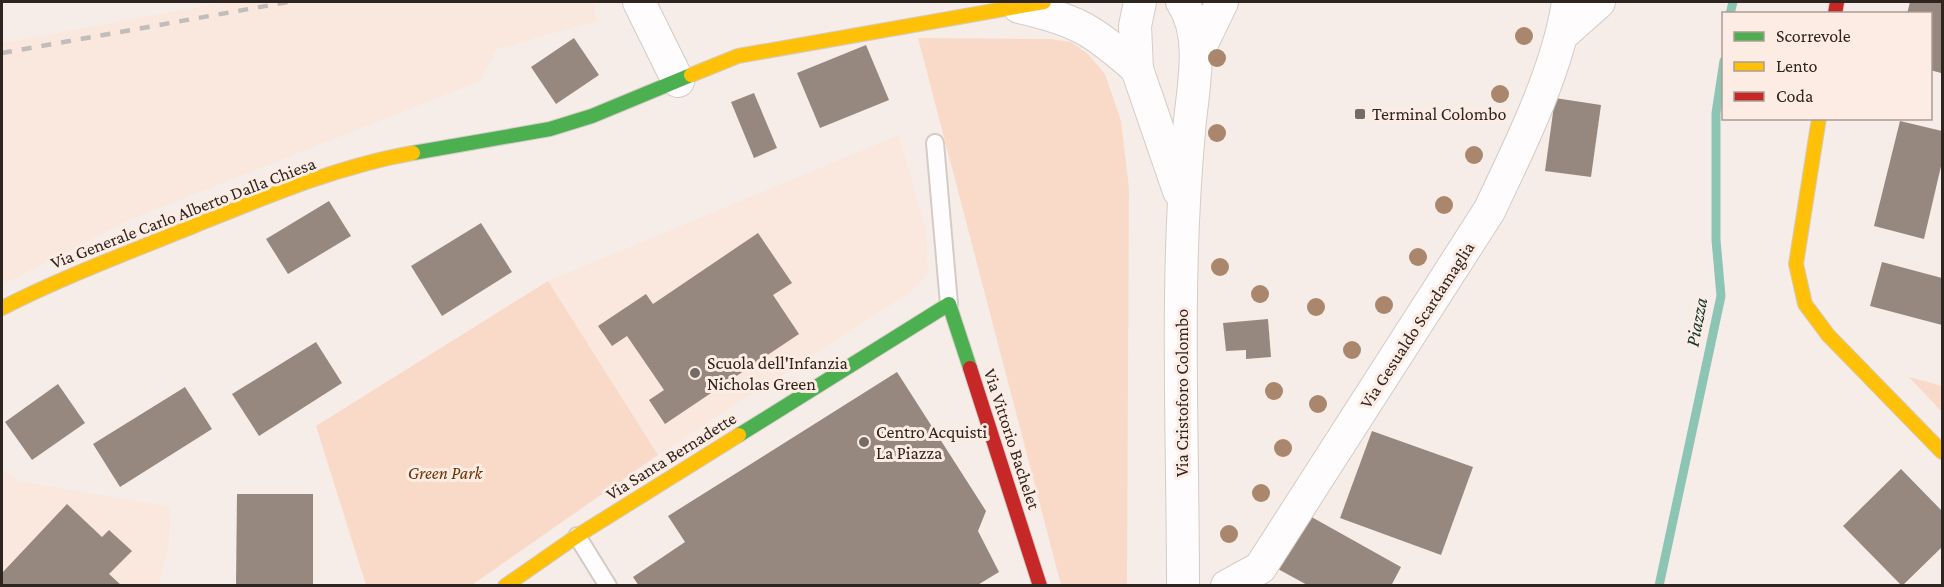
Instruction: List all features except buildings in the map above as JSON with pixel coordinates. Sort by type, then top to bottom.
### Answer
[{"type":"street","points":[[639,2],[678,81]]},
{"type":"street","name":"Via Cristoforo Colombo","points":[[1140,2],[1135,26],[1137,69],[1183,201]]},
{"type":"street","name":"Via Cristoforo Colombo","points":[[1182,2],[1191,16],[1196,56],[1183,201],[1183,585]]},
{"type":"street","name":"Via Cristoforo Colombo","points":[[1196,56],[1222,2]]},
{"type":"street","name":"Via Gesualdo Scardamaglia","points":[[1250,582],[1489,211],[1514,160],[1563,34],[1568,2]]},
{"type":"street","name":"Via Gesualdo Scardamaglia","points":[[1563,34],[1599,2]]},
{"type":"street","name":"Via Generale Carlo Alberto Dalla Chiesa","points":[[2,308],[47,285],[279,192],[389,157],[550,129],[592,116],[738,56],[1032,4]]},
{"type":"street","name":"Via Cristoforo Colombo","points":[[1032,4],[1061,16],[1102,38],[1137,69]]},
{"type":"street","points":[[1819,120],[1796,264],[1805,304],[1828,335],[1942,452]]},
{"type":"street","name":"Via Santa Bernadette","points":[[505,585],[528,579],[570,540],[949,304]]},
{"type":"street","name":"Via Vittorio Bachelet","points":[[949,304],[1040,585]]},
{"type":"lane","points":[[935,143],[949,304]]},
{"type":"lane","points":[[553,529],[570,540],[608,585]]},
{"type":"shaded area","points":[[227,2],[593,2],[597,21],[497,49],[480,81],[129,220],[2,285],[2,43]]},
{"type":"shaded area","name":"Scuola dell'Infanzia Nicholas Green","points":[[899,135],[926,230],[928,273],[912,291],[658,455],[548,281]]},
{"type":"shaded area","points":[[2,470],[18,481],[170,507],[169,543],[159,585],[2,585]]},
{"type":"green space","points":[[918,38],[1050,39],[1071,42],[1088,54],[1105,74],[1121,121],[1129,188],[1127,585],[1061,585]]},
{"type":"green space","name":"Green Park","points":[[548,281],[658,455],[472,585],[366,585],[316,426]]},
{"type":"green space","points":[[1909,377],[1942,386],[1942,412]]},
{"type":"waterway","name":"Piazza","points":[[1730,12],[1733,2]]},
{"type":"waterway","name":"Piazza","points":[[1659,586],[1721,296],[1716,240],[1716,113],[1722,74]]},
{"type":"railway","points":[[2,53],[288,2]]},
{"type":"traffic: fast","points":[[413,153],[550,129],[592,116],[691,75]]},
{"type":"traffic: fast","points":[[739,435],[949,304],[970,368]]},
{"type":"traffic: slow","points":[[691,75],[738,56],[1044,2]]},
{"type":"traffic: slow","points":[[1819,120],[1796,264],[1805,304],[1828,335],[1942,452]]},
{"type":"traffic: slow","points":[[2,308],[50,285],[276,193],[357,166],[413,153]]},
{"type":"traffic: slow","points":[[505,586],[577,536],[739,435]]},
{"type":"traffic: jam","points":[[1835,12],[1837,2]]},
{"type":"traffic: jam","points":[[970,368],[1040,586]]},
{"type":"place","name":"Terminal Colombo","points":[[1360,114]]},
{"type":"place","name":"Scuola dell'Infanzia Nicholas Green","points":[[695,373]]},
{"type":"place","name":"Centro Acquisti La Piazza","points":[[864,442]]}]
